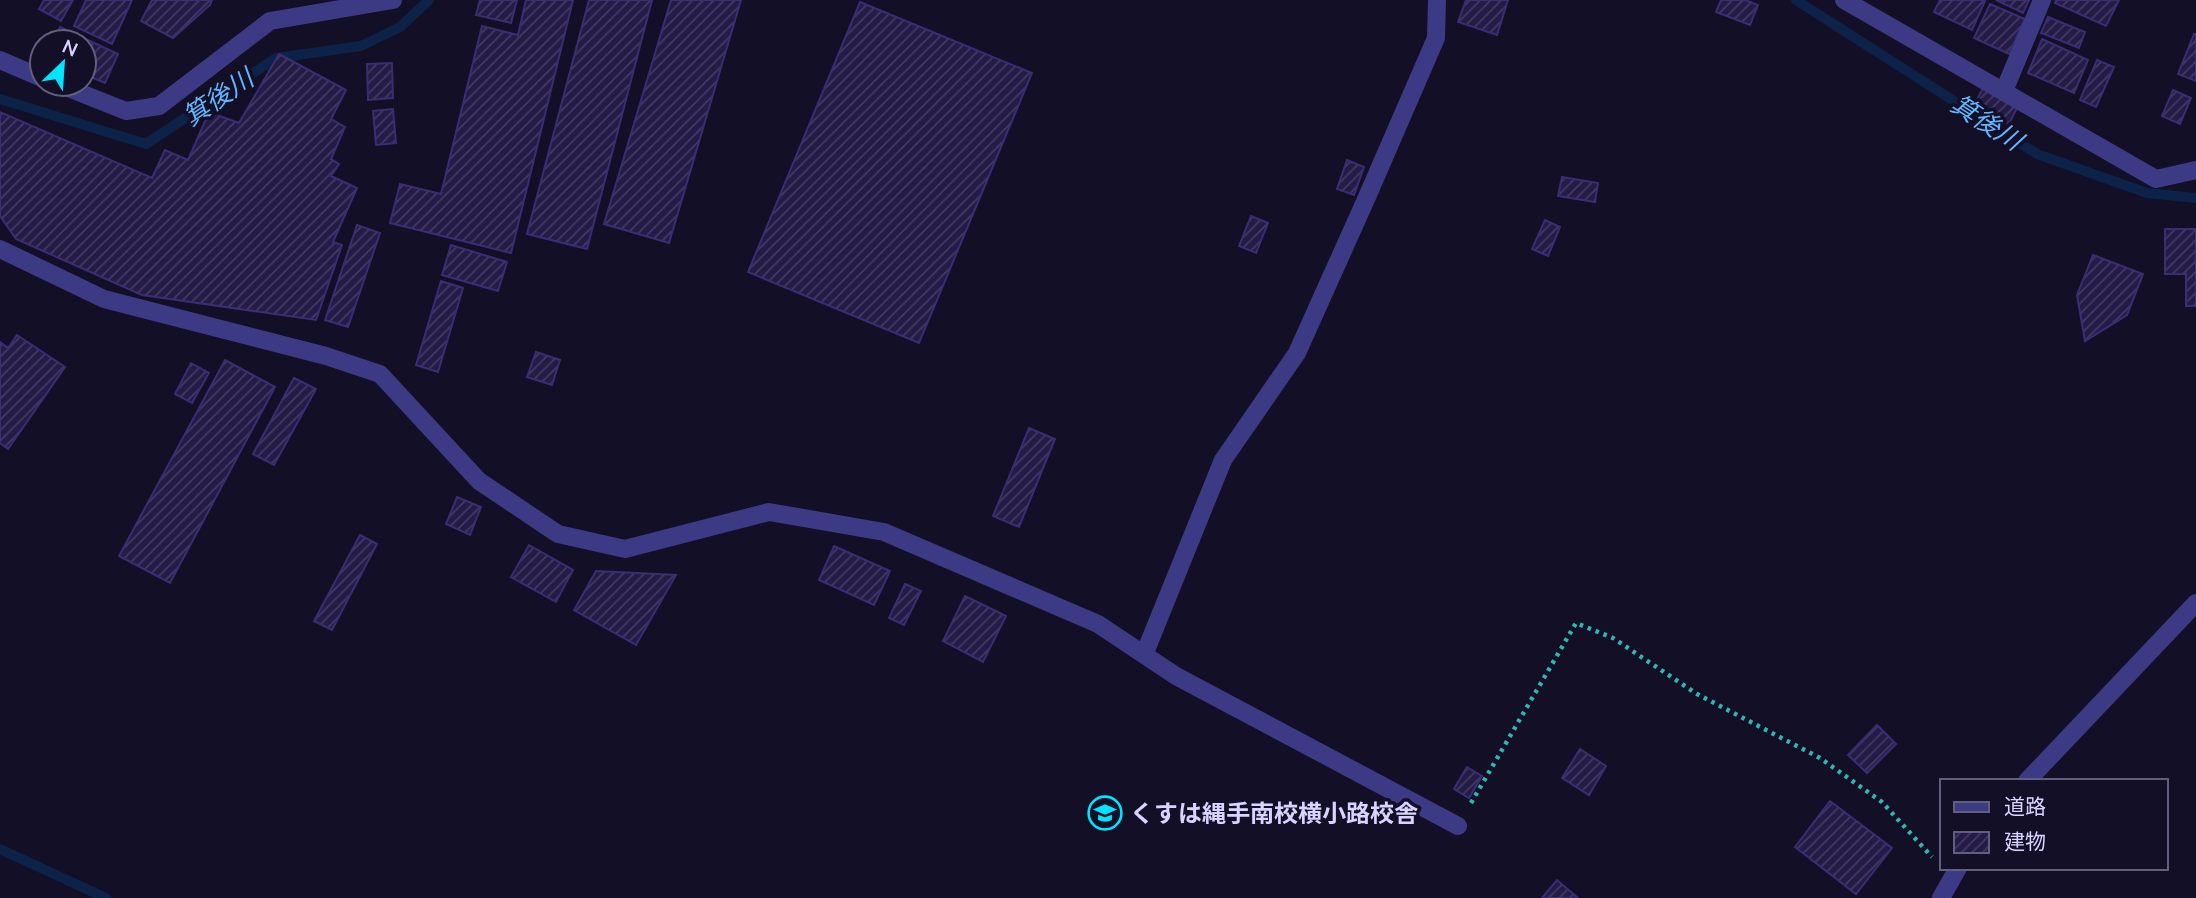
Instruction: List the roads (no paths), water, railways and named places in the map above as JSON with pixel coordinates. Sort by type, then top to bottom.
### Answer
[{"type":"street","points":[[93,98],[126,111],[159,106],[270,21],[393,0]]},
{"type":"street","points":[[1144,655],[1223,460],[1297,353],[1362,209],[1436,38],[1437,0]]},
{"type":"street","points":[[1844,0],[2156,179],[2196,170]]},
{"type":"street","points":[[2004,91],[2042,0]]},
{"type":"street","points":[[0,60],[28,72]]},
{"type":"street","points":[[0,249],[104,299],[326,356],[380,374],[479,481],[558,534],[625,549],[769,512],[884,532],[1098,624],[1175,676],[1458,826]]},
{"type":"street","points":[[2029,779],[2196,603]]},
{"type":"street","points":[[1941,898],[1957,870]]},
{"type":"waterway","name":"箕後川","points":[[0,99],[146,144],[276,58],[361,46],[400,27],[429,0]]},
{"type":"waterway","name":"箕後川","points":[[1796,0],[2037,154],[2147,193],[2196,198]]},
{"type":"waterway","points":[[0,849],[106,898]]},
{"type":"place","name":"くすは縄手南校横小路校舎","points":[[1105,813]]}]
